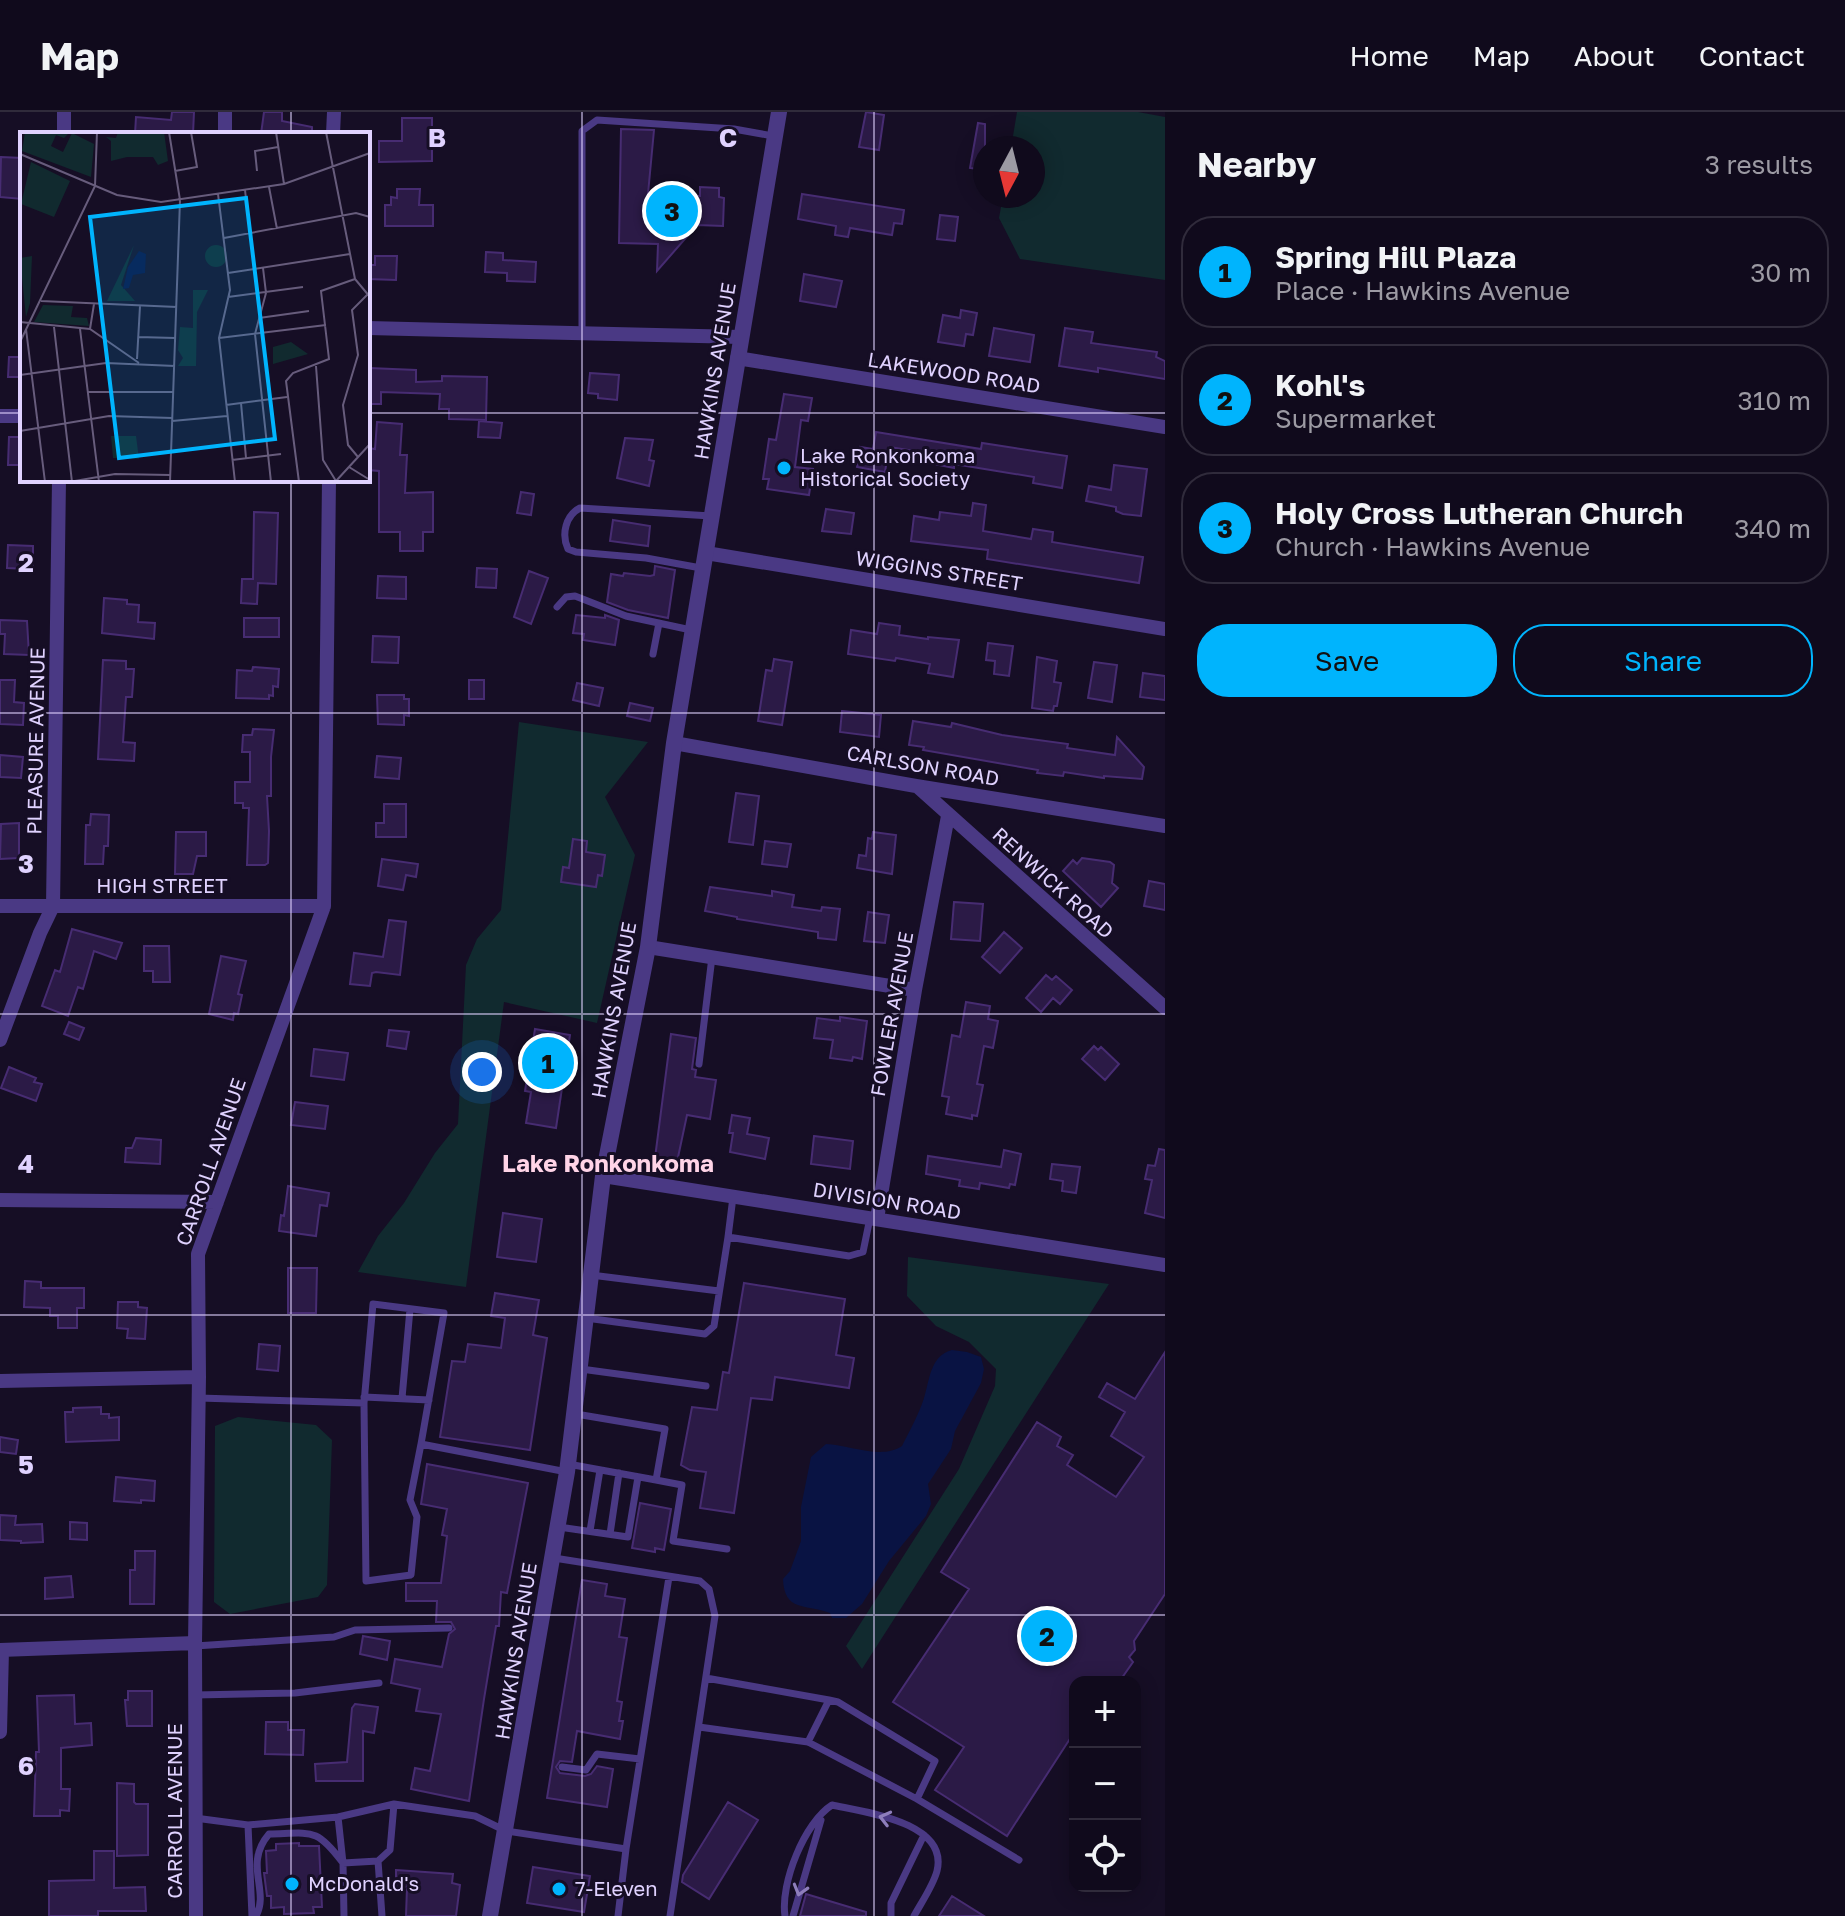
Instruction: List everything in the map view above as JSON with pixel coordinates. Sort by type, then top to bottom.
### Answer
[{"type":"street","points":[[333,132],[334,112]]},
{"type":"street","name":"HAWKINS AVENUE","points":[[490,1916],[567,1468],[603,1176],[648,947],[674,743],[779,112]]},
{"type":"street","points":[[370,328],[741,337]]},
{"type":"street","name":"LAKEWOOD ROAD","points":[[737,358],[1165,427]]},
{"type":"street","name":"PLEASURE AVENUE","points":[[0,1040],[4,1021],[53,906],[59,482]]},
{"type":"street","name":"CARROLL AVENUE","points":[[196,1916],[198,1254],[324,906],[329,482]]},
{"type":"street","name":"WIGGINS STREET","points":[[705,561],[1165,629]]},
{"type":"street","name":"CARLSON ROAD","points":[[674,743],[1165,826]]},
{"type":"street","name":"RENWICK ROAD","points":[[916,786],[1165,1008]]},
{"type":"street","name":"FOWLER AVENUE","points":[[873,1218],[948,816]]},
{"type":"street","name":"HIGH STREET","points":[[0,906],[324,906]]},
{"type":"street","points":[[648,947],[915,990]]},
{"type":"street","name":"DIVISION ROAD","points":[[603,1176],[1165,1265]]},
{"type":"street","points":[[0,1200],[217,1202]]},
{"type":"street","points":[[0,1381],[199,1377]]},
{"type":"street","points":[[0,1732],[1,1650],[195,1644]]},
{"type":"lane","points":[[582,333],[582,131],[597,120],[734,129],[775,136]]},
{"type":"lane","points":[[705,561],[576,552],[568,549],[565,543],[567,518],[580,508],[712,516]]},
{"type":"lane","points":[[557,607],[566,597],[575,596],[626,616],[693,630]]},
{"type":"lane","points":[[653,654],[659,623]]},
{"type":"lane","points":[[699,1064],[712,957]]},
{"type":"lane","points":[[585,1318],[705,1334],[714,1326],[733,1197]]},
{"type":"lane","points":[[728,1237],[849,1256],[863,1252],[873,1218]]},
{"type":"lane","points":[[591,1275],[719,1291]]},
{"type":"lane","points":[[373,1304],[410,1309],[444,1313],[410,1500],[417,1517],[411,1575],[366,1581],[364,1400],[373,1304]]},
{"type":"lane","points":[[402,1398],[410,1309]]},
{"type":"lane","points":[[579,1369],[706,1386]]},
{"type":"lane","points":[[199,1398],[429,1400]]},
{"type":"lane","points":[[574,1414],[665,1429],[656,1480]]},
{"type":"lane","points":[[421,1444],[682,1485],[673,1541],[727,1549]]},
{"type":"lane","points":[[590,1531],[600,1470]]},
{"type":"lane","points":[[610,1534],[619,1473]]},
{"type":"lane","points":[[557,1526],[628,1537],[638,1477]]},
{"type":"lane","points":[[551,1558],[700,1581],[709,1589],[715,1616],[670,1916]]},
{"type":"lane","points":[[618,1916],[669,1577]]},
{"type":"lane","points":[[195,1644],[334,1637],[355,1630],[449,1628]]},
{"type":"lane","points":[[706,1678],[838,1702],[935,1761],[917,1799]]},
{"type":"lane","points":[[195,1695],[295,1693],[379,1683]]},
{"type":"lane","points":[[808,1742],[829,1700]]},
{"type":"lane","points":[[699,1727],[808,1742],[917,1799],[1019,1860]]},
{"type":"lane","points":[[562,1767],[586,1770],[597,1754],[640,1759]]},
{"type":"lane","points":[[343,1863],[378,1861],[390,1850],[394,1804]]},
{"type":"lane","points":[[195,1818],[248,1825],[338,1817],[394,1804],[475,1816],[506,1831],[626,1849]]},
{"type":"lane","points":[[785,1916],[795,1853],[824,1810],[832,1805],[901,1822],[924,1835],[932,1844],[937,1870],[914,1916]]},
{"type":"lane","points":[[793,1916],[824,1810]]},
{"type":"lane","points":[[338,1817],[344,1916]]},
{"type":"lane","points":[[248,1825],[254,1916]]},
{"type":"lane","points":[[254,1916],[260,1905],[259,1846],[269,1834],[313,1833],[331,1844],[343,1863]]},
{"type":"lane","points":[[891,1916],[891,1903],[924,1835]]},
{"type":"lane","points":[[378,1861],[382,1916]]},
{"type":"green space","points":[[1017,112],[1138,112],[1165,117],[1165,280],[1020,259],[999,218],[1001,208],[1045,208],[1045,136],[1013,136]]},
{"type":"green space","points":[[519,722],[648,742],[605,797],[635,855],[597,1023],[504,1002],[466,1287],[358,1272],[378,1236],[458,1124],[466,965],[477,939],[501,910]]},
{"type":"green space","points":[[908,1257],[1109,1284],[862,1669],[846,1646],[959,1469],[995,1386],[996,1369],[969,1342],[936,1326],[907,1296]]},
{"type":"green space","points":[[238,1417],[316,1425],[332,1440],[327,1585],[318,1597],[230,1614],[214,1602],[215,1426]]},
{"type":"shaded area","points":[[952,1350],[981,1357],[984,1369],[981,1383],[955,1431],[951,1449],[928,1484],[931,1504],[926,1516],[889,1561],[862,1604],[846,1618],[832,1618],[830,1613],[792,1602],[784,1590],[783,1579],[790,1571],[801,1541],[801,1507],[811,1457],[826,1444],[875,1452],[902,1446],[920,1410],[935,1363]]},
{"type":"building","points":[[172,112],[194,112],[193,132],[135,132],[136,117],[171,120]]},
{"type":"building","points":[[264,112],[282,112],[282,121],[312,127],[312,132],[261,132]]},
{"type":"building","points":[[866,112],[884,115],[879,150],[859,147]]},
{"type":"building","points":[[402,118],[432,118],[432,161],[379,162],[379,141],[402,141]]},
{"type":"building","points":[[978,123],[985,124],[985,136],[976,136]]},
{"type":"building","points":[[621,129],[654,130],[648,194],[700,196],[700,187],[719,188],[719,197],[724,198],[723,226],[697,225],[657,271],[658,244],[619,243]]},
{"type":"building","points":[[1,157],[20,158],[20,199],[0,197]]},
{"type":"building","points":[[397,189],[420,189],[419,205],[433,205],[433,226],[385,226],[385,205],[391,205],[391,197],[397,198]]},
{"type":"building","points":[[802,194],[904,210],[902,224],[894,223],[892,235],[850,228],[848,237],[835,235],[836,226],[798,219]]},
{"type":"building","points":[[940,215],[958,217],[955,241],[937,239]]},
{"type":"building","points":[[486,252],[503,253],[503,260],[536,262],[535,282],[507,281],[507,273],[485,272]]},
{"type":"building","points":[[375,256],[397,256],[396,280],[370,279],[370,265],[375,265]]},
{"type":"building","points":[[804,274],[842,281],[836,307],[800,301]]},
{"type":"building","points":[[961,310],[977,313],[973,335],[966,334],[964,346],[938,342],[943,315],[960,318]]},
{"type":"building","points":[[994,328],[1034,335],[1030,362],[989,356]]},
{"type":"building","points":[[1065,328],[1093,332],[1091,343],[1157,352],[1156,357],[1165,361],[1165,379],[1098,368],[1098,372],[1059,366]]},
{"type":"building","points":[[9,357],[20,357],[20,377],[8,377]]},
{"type":"building","points":[[370,368],[416,370],[416,382],[442,381],[442,376],[487,377],[486,420],[449,419],[449,409],[439,409],[440,394],[381,392],[381,404],[370,404]]},
{"type":"building","points":[[590,373],[619,375],[617,400],[598,398],[598,394],[588,393]]},
{"type":"building","name":"Lake Ronkonkoma Historical Society","points":[[784,394],[812,398],[808,421],[801,420],[795,467],[813,469],[809,495],[767,489],[769,479],[763,479],[769,439],[776,440]]},
{"type":"building","points":[[479,421],[502,423],[500,438],[478,437]]},
{"type":"building","points":[[377,422],[402,424],[400,455],[407,455],[405,493],[433,492],[433,532],[423,532],[423,551],[400,551],[400,532],[379,532],[379,471],[370,470],[370,448],[375,449]]},
{"type":"building","points":[[876,432],[981,449],[982,443],[1067,456],[1062,488],[1033,483],[1034,477],[914,460],[915,451],[889,447],[885,472],[857,467],[860,447],[873,449]]},
{"type":"building","points":[[9,437],[20,437],[20,465],[8,465]]},
{"type":"building","points":[[625,438],[653,440],[649,460],[654,461],[649,486],[617,478]]},
{"type":"building","points":[[1114,465],[1147,469],[1141,516],[1123,514],[1116,511],[1116,507],[1086,501],[1089,486],[1111,490]]},
{"type":"building","points":[[521,492],[534,494],[531,515],[517,513]]},
{"type":"building","points":[[973,503],[986,505],[983,531],[1031,539],[1033,529],[1053,532],[1052,542],[1143,557],[1139,583],[987,559],[988,550],[911,541],[914,516],[939,520],[940,512],[971,516]]},
{"type":"building","points":[[826,509],[854,513],[851,534],[822,531]]},
{"type":"building","points":[[254,512],[278,513],[276,584],[258,583],[257,604],[241,603],[242,579],[253,579]]},
{"type":"building","points":[[613,520],[650,526],[648,546],[610,541]]},
{"type":"building","points":[[8,545],[33,546],[33,566],[27,566],[27,569],[7,568]]},
{"type":"building","points":[[655,566],[675,570],[668,618],[628,610],[607,602],[611,574],[650,576],[654,575]]},
{"type":"building","points":[[477,568],[497,569],[496,588],[476,587]]},
{"type":"building","points":[[529,571],[548,578],[531,624],[514,617]]},
{"type":"building","points":[[378,576],[406,577],[406,599],[377,598]]},
{"type":"building","points":[[104,598],[127,600],[127,604],[139,605],[138,622],[155,623],[154,639],[102,633]]},
{"type":"building","points":[[576,615],[605,618],[605,615],[619,620],[615,645],[583,640],[584,634],[573,633]]},
{"type":"building","points":[[244,618],[279,618],[279,637],[244,637]]},
{"type":"building","points":[[0,620],[27,621],[29,655],[4,654],[5,634],[0,634]]},
{"type":"building","points":[[879,623],[900,626],[899,635],[959,640],[953,677],[928,673],[930,664],[848,654],[851,630],[877,634]]},
{"type":"building","points":[[373,636],[399,637],[398,663],[372,662]]},
{"type":"building","points":[[988,643],[1013,646],[1009,676],[994,674],[995,661],[986,660]]},
{"type":"building","points":[[1037,657],[1057,661],[1054,682],[1061,683],[1057,706],[1053,711],[1032,708]]},
{"type":"building","points":[[774,659],[792,662],[782,725],[758,721],[766,670],[772,671]]},
{"type":"building","points":[[103,660],[126,661],[126,669],[134,669],[132,697],[126,697],[123,742],[135,743],[134,761],[98,759]]},
{"type":"building","points":[[1094,662],[1117,665],[1112,702],[1088,698]]},
{"type":"building","points":[[253,667],[279,669],[278,687],[273,686],[273,696],[269,695],[269,699],[236,698],[237,670],[252,671]]},
{"type":"building","points":[[1143,673],[1165,676],[1165,700],[1140,697]]},
{"type":"building","points":[[0,680],[15,680],[14,702],[24,703],[23,725],[0,724]]},
{"type":"building","points":[[469,680],[484,680],[484,699],[469,699]]},
{"type":"building","points":[[577,683],[603,688],[599,706],[573,700]]},
{"type":"building","points":[[377,695],[404,695],[404,699],[409,699],[409,716],[404,715],[404,725],[378,724]]},
{"type":"building","points":[[630,703],[653,708],[650,721],[627,716]]},
{"type":"building","points":[[842,711],[881,715],[879,737],[840,732]]},
{"type":"building","points":[[913,721],[951,727],[952,723],[1115,755],[1117,737],[1144,767],[1142,779],[1104,778],[1064,772],[1063,776],[1037,773],[1038,770],[923,750],[924,747],[909,745]]},
{"type":"building","points":[[253,729],[274,730],[271,796],[267,796],[268,863],[265,865],[247,865],[249,808],[243,808],[243,803],[235,803],[235,782],[250,782],[250,752],[242,752],[243,735],[252,735]]},
{"type":"building","points":[[0,755],[23,757],[21,778],[0,777]]},
{"type":"building","points":[[377,756],[401,758],[399,779],[375,777]]},
{"type":"building","points":[[736,793],[759,796],[753,845],[729,842]]},
{"type":"building","points":[[384,804],[406,804],[406,837],[376,837],[376,823],[384,823]]},
{"type":"building","points":[[91,814],[109,815],[108,846],[104,846],[103,864],[85,864],[86,825],[90,825]]},
{"type":"building","points":[[19,823],[19,858],[0,859],[1,824]]},
{"type":"building","points":[[176,832],[206,832],[206,856],[197,856],[193,874],[175,874]]},
{"type":"building","points":[[873,832],[896,835],[892,874],[857,868],[859,855],[866,856],[868,838],[872,839]]},
{"type":"building","points":[[573,839],[587,841],[586,852],[605,855],[602,876],[598,875],[596,887],[561,882],[563,867],[569,868]]},
{"type":"building","points":[[765,841],[791,844],[787,867],[762,864]]},
{"type":"building","points":[[1082,858],[1114,865],[1112,883],[1118,888],[1101,907],[1063,871],[1073,860],[1077,864]]},
{"type":"building","points":[[382,859],[418,864],[416,877],[406,875],[403,890],[378,886]]},
{"type":"building","points":[[1149,881],[1165,884],[1165,910],[1144,906]]},
{"type":"building","points":[[710,887],[772,896],[772,891],[794,895],[792,907],[821,911],[822,907],[840,909],[836,940],[818,938],[818,932],[705,911]]},
{"type":"building","points":[[954,902],[983,904],[980,941],[951,939]]},
{"type":"building","points":[[868,912],[889,915],[885,943],[864,941]]},
{"type":"building","points":[[389,920],[406,922],[400,975],[376,972],[372,973],[370,986],[350,984],[354,953],[383,957]]},
{"type":"building","points":[[72,929],[122,943],[116,959],[94,951],[83,989],[78,987],[68,1016],[42,1006],[55,970],[60,972]]},
{"type":"building","points":[[1004,932],[1022,948],[1000,973],[982,957]]},
{"type":"building","points":[[144,946],[169,946],[170,982],[153,982],[153,971],[144,971]]},
{"type":"building","points":[[221,956],[246,961],[238,994],[242,995],[238,1014],[234,1013],[233,1020],[209,1014]]},
{"type":"building","points":[[1046,975],[1052,980],[1056,976],[1072,990],[1060,1004],[1053,998],[1041,1012],[1026,998]]},
{"type":"building","points":[[966,1002],[990,1006],[988,1019],[998,1021],[993,1048],[984,1046],[977,1084],[983,1085],[977,1116],[972,1115],[972,1119],[946,1114],[949,1097],[942,1096],[952,1035],[960,1037]]},
{"type":"building","points":[[840,1017],[867,1021],[862,1059],[830,1058],[833,1040],[814,1038],[817,1018],[840,1021]]},
{"type":"building","points":[[69,1022],[84,1028],[79,1040],[64,1034]]},
{"type":"building","points":[[535,1029],[570,1035],[556,1128],[526,1123],[531,1092],[525,1091]]},
{"type":"building","points":[[389,1030],[409,1032],[406,1049],[387,1046]]},
{"type":"building","points":[[671,1034],[696,1038],[692,1069],[696,1070],[695,1077],[716,1080],[710,1119],[687,1115],[677,1162],[655,1158]]},
{"type":"building","points":[[1094,1046],[1098,1050],[1101,1047],[1119,1064],[1105,1080],[1082,1059]]},
{"type":"building","points":[[314,1049],[348,1053],[344,1080],[311,1076]]},
{"type":"building","points":[[9,1067],[36,1078],[34,1082],[42,1084],[36,1101],[1,1088]]},
{"type":"building","points":[[295,1102],[328,1106],[325,1129],[291,1125]]},
{"type":"building","points":[[732,1115],[750,1118],[747,1134],[769,1138],[765,1159],[730,1152]]},
{"type":"building","points":[[814,1136],[853,1141],[850,1169],[811,1164]]},
{"type":"building","points":[[136,1138],[161,1140],[160,1164],[125,1162],[126,1148],[132,1148]]},
{"type":"building","points":[[1159,1149],[1165,1150],[1165,1218],[1145,1213],[1152,1180],[1145,1179],[1148,1165],[1155,1166]]},
{"type":"building","points":[[1004,1150],[1021,1154],[1015,1185],[1010,1184],[1009,1188],[980,1183],[979,1189],[959,1186],[960,1180],[926,1174],[928,1156],[1001,1167]]},
{"type":"building","points":[[1052,1164],[1080,1167],[1076,1193],[1062,1191],[1063,1181],[1050,1179]]},
{"type":"building","points":[[288,1186],[329,1193],[327,1206],[320,1205],[316,1236],[279,1231]]},
{"type":"building","points":[[503,1213],[542,1219],[536,1262],[497,1257]]},
{"type":"building","points":[[288,1268],[317,1268],[316,1313],[288,1313]]},
{"type":"building","points":[[25,1281],[41,1282],[41,1288],[84,1288],[84,1308],[77,1308],[77,1328],[58,1328],[58,1316],[50,1316],[50,1308],[24,1307]]},
{"type":"building","points":[[744,1283],[845,1299],[836,1355],[854,1358],[849,1388],[775,1377],[772,1400],[751,1398],[734,1513],[700,1508],[706,1472],[681,1465],[692,1407],[717,1410],[723,1372],[729,1373]]},
{"type":"building","points":[[495,1293],[539,1300],[533,1335],[547,1338],[530,1450],[440,1437],[452,1361],[465,1362],[468,1344],[501,1348],[505,1318],[491,1316]]},
{"type":"building","points":[[118,1302],[138,1302],[138,1307],[147,1308],[145,1339],[127,1338],[128,1329],[117,1328]]},
{"type":"building","points":[[259,1344],[280,1346],[278,1371],[257,1369]]},
{"type":"building","points":[[1165,1352],[1165,1594],[1134,1641],[1135,1650],[1129,1657],[1133,1662],[1123,1676],[1069,1676],[1069,1740],[1007,1836],[935,1790],[964,1747],[893,1702],[969,1589],[941,1572],[1037,1422],[1061,1437],[1057,1446],[1073,1455],[1067,1465],[1116,1497],[1144,1457],[1111,1436],[1125,1412],[1099,1397],[1107,1383],[1135,1399]]},
{"type":"building","points":[[101,1407],[101,1414],[109,1414],[109,1418],[119,1417],[119,1440],[66,1442],[65,1412],[73,1412],[73,1408]]},
{"type":"building","points":[[0,1437],[18,1440],[16,1454],[0,1452]]},
{"type":"building","points":[[427,1464],[528,1483],[507,1593],[501,1592],[499,1626],[496,1626],[469,1801],[411,1789],[415,1768],[430,1771],[441,1714],[416,1711],[420,1689],[391,1683],[395,1659],[442,1667],[449,1634],[455,1629],[451,1622],[436,1622],[437,1601],[406,1601],[406,1583],[441,1583],[447,1536],[442,1535],[447,1509],[421,1504]]},
{"type":"building","points":[[116,1477],[155,1481],[154,1501],[114,1501]]},
{"type":"building","points":[[640,1503],[671,1509],[664,1550],[655,1548],[655,1552],[632,1548]]},
{"type":"building","points":[[0,1515],[16,1516],[15,1525],[42,1524],[43,1542],[0,1540]]},
{"type":"building","points":[[70,1522],[87,1523],[87,1540],[70,1539]]},
{"type":"building","points":[[135,1551],[155,1551],[154,1604],[130,1604],[130,1570],[135,1570]]},
{"type":"building","points":[[71,1576],[73,1597],[45,1599],[45,1578]]},
{"type":"building","points":[[582,1580],[607,1584],[605,1596],[625,1599],[619,1637],[627,1638],[617,1701],[622,1702],[619,1721],[623,1721],[620,1739],[577,1731],[572,1762],[560,1761],[556,1767],[560,1773],[585,1776],[597,1766],[613,1769],[607,1807],[547,1798]]},
{"type":"building","points":[[363,1636],[390,1641],[387,1660],[360,1654]]},
{"type":"building","points":[[128,1691],[152,1691],[152,1726],[127,1726],[125,1700],[128,1700]]},
{"type":"building","points":[[74,1695],[75,1724],[91,1723],[92,1745],[61,1748],[61,1789],[70,1789],[69,1811],[60,1810],[60,1816],[34,1816],[36,1752],[39,1752],[37,1696]]},
{"type":"building","points":[[355,1704],[378,1707],[374,1733],[363,1731],[363,1781],[316,1781],[315,1764],[347,1762],[352,1708]]},
{"type":"building","points":[[266,1722],[288,1722],[288,1730],[304,1730],[303,1755],[265,1754]]},
{"type":"building","points":[[117,1783],[134,1784],[134,1802],[148,1804],[148,1855],[117,1856]]},
{"type":"building","points":[[728,1802],[758,1820],[709,1899],[682,1882],[683,1875]]},
{"type":"building","name":"McDonald's","points":[[299,1843],[299,1846],[319,1846],[322,1907],[313,1907],[314,1913],[284,1914],[284,1907],[271,1908],[271,1896],[267,1896],[264,1873],[267,1873],[266,1851],[276,1850],[276,1844]]},
{"type":"building","points":[[94,1851],[114,1851],[114,1888],[145,1887],[146,1911],[98,1911],[98,1916],[49,1916],[49,1881],[94,1880]]},
{"type":"building","name":"7-Eleven","points":[[533,1867],[590,1876],[584,1912],[527,1903]]},
{"type":"building","points":[[396,1870],[453,1874],[452,1883],[460,1885],[456,1916],[406,1916],[407,1887],[396,1886]]},
{"type":"building","points":[[806,1894],[866,1912],[866,1916],[800,1916]]},
{"type":"building","points":[[952,1896],[984,1916],[939,1916]]},
{"type":"place","name":"Holy Cross Lutheran Church","points":[[672,211]]},
{"type":"place","name":"Lake Ronkonkoma Historical Society","points":[[784,468]]},
{"type":"place","name":"Spring Hill Plaza","points":[[548,1063]]},
{"type":"place","name":"Kohl's","points":[[1047,1636]]},
{"type":"place","name":"McDonald's","points":[[292,1884]]},
{"type":"place","name":"7-Eleven","points":[[559,1889]]},
{"type":"district","name":"Lake Ronkonkoma","points":[[608,1164]]}]
